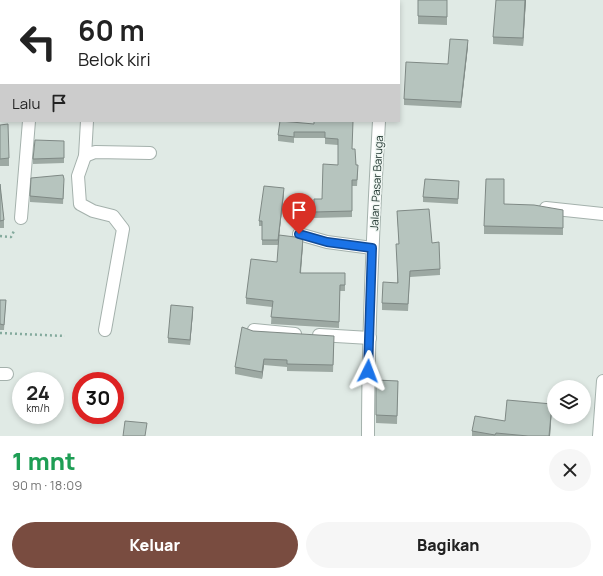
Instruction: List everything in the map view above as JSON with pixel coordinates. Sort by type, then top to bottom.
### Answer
[{"type":"street","points":[[21,218],[29,122]]},
{"type":"street","points":[[87,122],[85,156],[78,176],[80,204],[93,211],[113,216],[123,229],[105,330]]},
{"type":"street","name":"Jalan Pasar Baruga","points":[[368,436],[372,248],[379,122]]},
{"type":"street","points":[[85,156],[95,152],[150,153]]},
{"type":"street","points":[[539,208],[603,214]]},
{"type":"street","points":[[299,234],[327,242],[372,248]]},
{"type":"street","points":[[254,330],[370,338]]},
{"type":"street","points":[[599,436],[603,381]]},
{"type":"path","points":[[0,236],[11,237],[21,218]]},
{"type":"path","points":[[0,333],[65,336]]},
{"type":"building","points":[[418,0],[447,0],[447,17],[418,16]]},
{"type":"building","points":[[496,0],[525,0],[523,38],[493,37]]},
{"type":"building","points":[[450,39],[468,40],[461,102],[404,99],[406,62],[448,64]]},
{"type":"building","points":[[280,122],[314,124],[314,122],[353,122],[352,149],[355,149],[356,165],[358,165],[357,180],[352,180],[352,211],[314,212],[314,199],[322,199],[323,164],[338,165],[338,139],[325,138],[325,132],[294,132],[294,137],[278,135]]},
{"type":"building","points":[[8,124],[9,158],[0,159],[0,125]]},
{"type":"building","points":[[35,140],[64,141],[64,158],[33,159]]},
{"type":"building","points":[[63,175],[63,199],[30,196],[31,178]]},
{"type":"building","points":[[425,179],[459,181],[458,199],[423,197]]},
{"type":"building","points":[[486,179],[504,179],[504,204],[534,205],[563,210],[563,228],[484,226]]},
{"type":"building","points":[[0,184],[4,220],[0,221]]},
{"type":"building","points":[[264,186],[284,188],[278,240],[262,240],[262,221],[259,221]]},
{"type":"building","points":[[429,209],[432,243],[439,242],[440,269],[410,271],[408,304],[382,303],[383,282],[398,283],[396,244],[399,244],[397,211]]},
{"type":"building","points":[[279,235],[303,238],[300,273],[345,273],[345,285],[340,285],[339,322],[271,317],[273,301],[246,298],[251,259],[277,262]]},
{"type":"building","points":[[0,300],[6,300],[4,325],[0,324]]},
{"type":"building","points":[[171,305],[193,307],[190,340],[168,338]]},
{"type":"building","points":[[242,327],[253,331],[334,336],[333,365],[287,364],[287,360],[264,359],[262,372],[235,367]]},
{"type":"building","points":[[376,380],[398,381],[397,416],[376,415]]},
{"type":"building","points":[[507,400],[547,404],[547,424],[550,424],[549,436],[496,433],[495,435],[472,431],[475,416],[505,421]]},
{"type":"building","points":[[125,421],[147,423],[145,436],[123,436]]},
{"type":"route","points":[[299,234],[327,242],[372,248],[368,371]]}]
